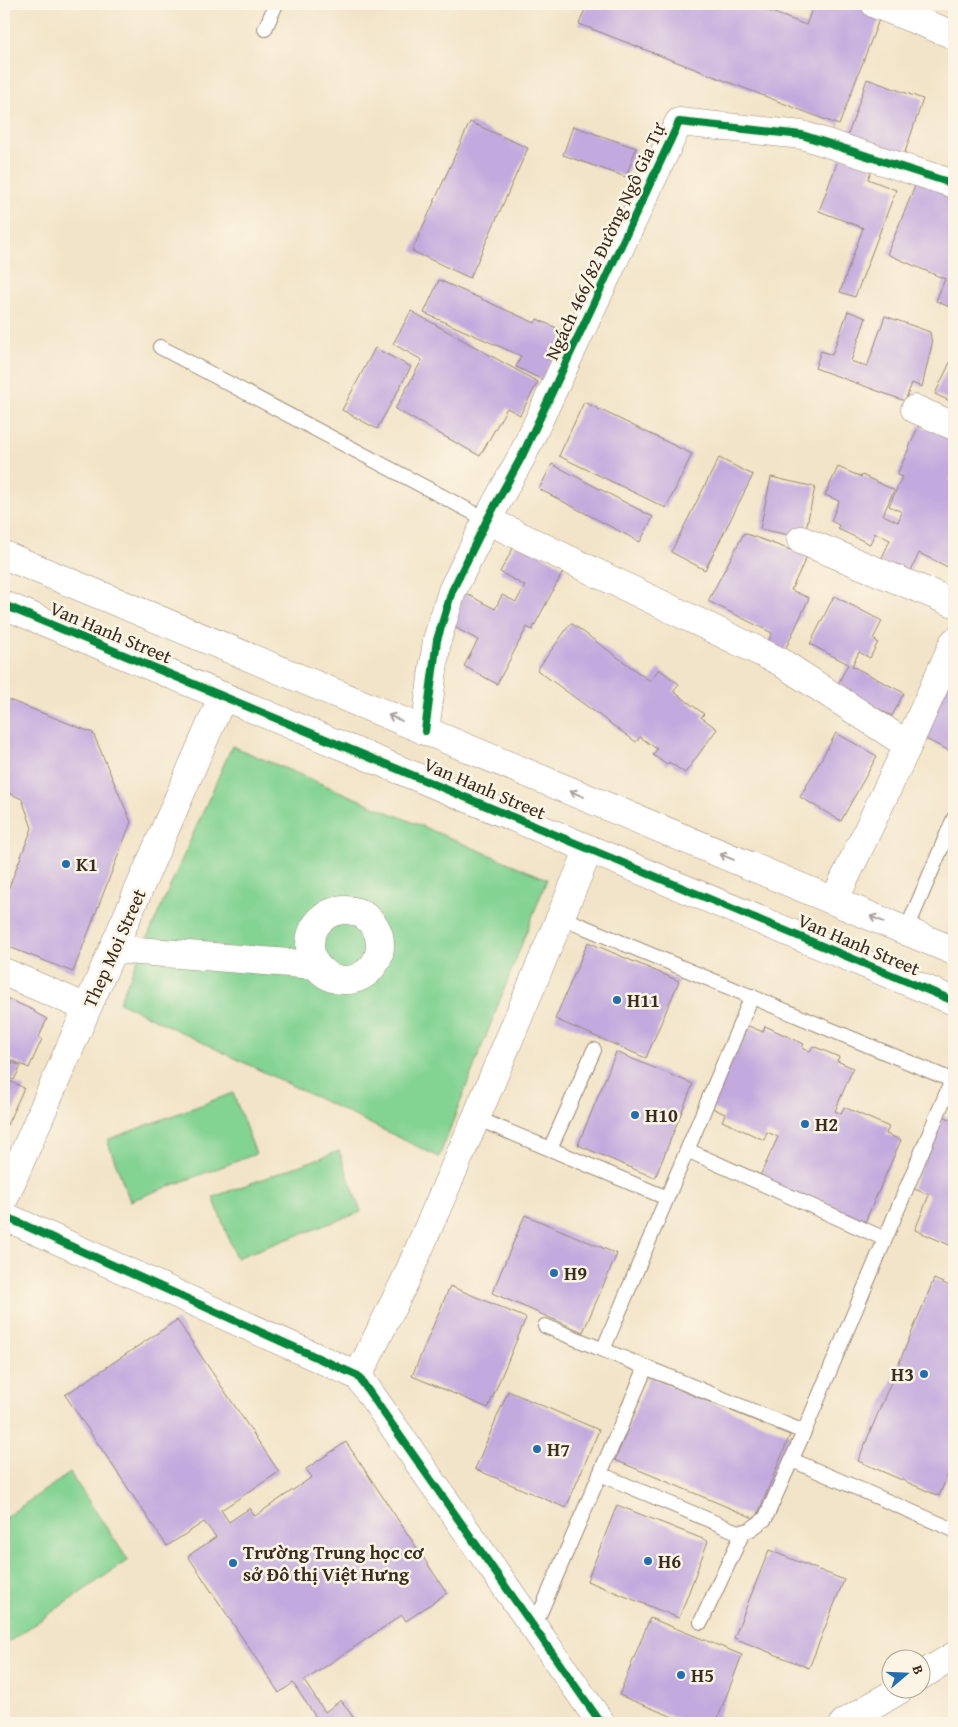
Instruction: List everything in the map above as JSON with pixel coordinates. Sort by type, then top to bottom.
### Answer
[{"type":"street","points":[[875,4],[954,36]]},
{"type":"street","name":"Ngách 466/82 Đường Ngô Gia Tự","points":[[487,520],[522,456],[679,122],[802,135],[954,184]]},
{"type":"street","points":[[915,409],[954,426]]},
{"type":"street","points":[[425,730],[437,640],[452,591],[487,520],[780,661],[908,745]]},
{"type":"street","points":[[801,540],[954,603]]},
{"type":"street","name":"Van Hanh Street","points":[[4,555],[954,951]]},
{"type":"street","name":"Van Hanh Street","points":[[4,605],[954,1001]]},
{"type":"street","points":[[834,901],[908,745],[954,642]]},
{"type":"street","name":"Thep Moi Street","points":[[4,1199],[10,1167],[88,1008],[224,696]]},
{"type":"street","points":[[358,1376],[405,1281],[589,849]]},
{"type":"street","points":[[113,949],[315,964]]},
{"type":"street","points":[[4,972],[88,1008]]},
{"type":"street","points":[[4,1216],[358,1376],[601,1723]]},
{"type":"street","points":[[930,1670],[954,1656]]},
{"type":"street","points":[[844,1723],[882,1700]]},
{"type":"lane","points":[[265,28],[276,4]]},
{"type":"lane","points":[[160,347],[487,520]]},
{"type":"lane","points":[[906,931],[954,818]]},
{"type":"lane","points":[[560,917],[953,1080],[804,1432],[765,1519],[752,1529],[742,1532],[735,1531],[600,1474]]},
{"type":"lane","points":[[603,1350],[752,996]]},
{"type":"lane","points":[[550,1149],[594,1050]]},
{"type":"lane","points":[[476,1118],[667,1198]]},
{"type":"lane","points":[[687,1150],[885,1239]]},
{"type":"lane","points":[[545,1326],[804,1432]]},
{"type":"lane","points":[[534,1627],[646,1367]]},
{"type":"lane","points":[[792,1460],[954,1530]]},
{"type":"lane","points":[[701,1622],[742,1532]]},
{"type":"green space","points":[[232,746],[547,879],[439,1157],[119,1002]]},
{"type":"green space","points":[[233,1093],[256,1154],[130,1201],[107,1140]]},
{"type":"green space","points":[[339,1151],[361,1212],[236,1258],[213,1197]]},
{"type":"green space","points":[[70,1473],[128,1560],[4,1645],[4,1518]]},
{"type":"building","points":[[587,4],[750,4],[806,25],[814,4],[869,4],[883,9],[839,125],[579,24]]},
{"type":"building","points":[[867,79],[923,99],[903,158],[847,138]]},
{"type":"building","points":[[470,122],[528,148],[470,278],[412,251]]},
{"type":"building","points":[[573,126],[636,148],[626,177],[563,155]]},
{"type":"building","points":[[840,155],[873,167],[868,179],[896,190],[855,297],[840,292],[863,228],[819,211]]},
{"type":"building","points":[[920,174],[954,188],[954,309],[936,301],[945,279],[887,254]]},
{"type":"building","points":[[439,280],[535,323],[537,319],[565,332],[543,380],[516,367],[521,356],[424,313]]},
{"type":"building","points":[[411,311],[538,382],[520,415],[507,408],[480,456],[395,409],[422,360],[393,344]]},
{"type":"building","points":[[848,311],[866,318],[851,361],[867,367],[885,316],[930,332],[932,344],[922,387],[912,383],[905,401],[815,368],[821,351],[832,355]]},
{"type":"building","points":[[375,348],[411,367],[377,429],[342,410]]},
{"type":"building","points":[[954,354],[954,403],[935,394]]},
{"type":"building","points":[[584,402],[692,454],[666,508],[559,456]]},
{"type":"building","points":[[919,425],[954,441],[954,471],[950,480],[954,482],[954,570],[919,553],[909,575],[880,562],[890,540],[875,533],[870,544],[838,529],[839,525],[831,521],[839,501],[825,495],[838,467],[861,477],[862,475],[894,490],[883,515],[898,522],[902,512],[889,506],[902,477],[897,475]]},
{"type":"building","points":[[719,458],[753,475],[705,570],[671,552]]},
{"type":"building","points":[[552,464],[653,517],[640,542],[539,489]]},
{"type":"building","points":[[771,477],[815,487],[804,538],[760,529]]},
{"type":"building","points":[[744,533],[807,556],[791,590],[809,598],[785,650],[768,642],[772,633],[708,601]]},
{"type":"building","points":[[517,541],[565,568],[532,630],[527,627],[497,684],[464,666],[478,640],[447,623],[463,592],[495,609],[502,595],[516,602],[525,586],[500,572]]},
{"type":"building","points":[[834,596],[882,621],[873,639],[878,642],[870,658],[859,652],[852,666],[904,693],[892,716],[837,686],[848,664],[810,644]]},
{"type":"building","points":[[571,623],[650,681],[659,669],[679,684],[673,691],[704,714],[701,717],[717,729],[685,773],[669,762],[667,765],[653,755],[657,749],[640,737],[636,742],[537,670]]},
{"type":"building","points":[[954,668],[954,753],[921,737]]},
{"type":"building","name":"K1","points":[[4,698],[93,733],[131,822],[73,972],[4,945],[4,900],[32,828],[22,799],[4,791]]},
{"type":"building","points":[[836,733],[877,756],[841,821],[800,797]]},
{"type":"building","name":"H11","points":[[588,942],[679,981],[646,1058],[555,1019]]},
{"type":"building","points":[[4,997],[35,1011],[47,1019],[39,1037],[42,1039],[29,1068],[5,1057]]},
{"type":"building","name":"H2","points":[[746,1025],[763,1032],[765,1026],[804,1044],[802,1048],[810,1051],[813,1046],[839,1057],[837,1061],[853,1068],[835,1111],[841,1114],[844,1107],[889,1127],[886,1134],[901,1140],[865,1222],[848,1214],[845,1220],[759,1178],[778,1137],[767,1132],[764,1140],[722,1121],[725,1114],[710,1107]]},
{"type":"building","name":"H10","points":[[616,1052],[693,1084],[655,1178],[578,1145]]},
{"type":"building","points":[[4,1059],[21,1066],[14,1080],[4,1075]]},
{"type":"building","points":[[4,1078],[24,1088],[7,1125],[4,1123]]},
{"type":"building","points":[[943,1116],[954,1121],[954,1247],[915,1230],[929,1195],[912,1188]]},
{"type":"building","name":"H9","points":[[525,1215],[617,1254],[583,1332],[492,1293]]},
{"type":"building","name":"H3","points":[[934,1279],[954,1288],[954,1460],[939,1496],[858,1461]]},
{"type":"building","points":[[450,1286],[526,1318],[488,1408],[412,1376]]},
{"type":"building","points":[[177,1320],[279,1472],[221,1510],[229,1522],[250,1508],[255,1516],[312,1477],[306,1469],[346,1442],[447,1593],[406,1621],[402,1615],[304,1681],[325,1712],[341,1700],[357,1723],[317,1723],[319,1722],[293,1683],[279,1693],[188,1556],[216,1537],[204,1522],[167,1546],[65,1395]]},
{"type":"building","points":[[649,1377],[790,1435],[756,1519],[615,1460]]},
{"type":"building","name":"H7","points":[[508,1391],[599,1430],[566,1508],[475,1469]]},
{"type":"building","name":"H6","points":[[617,1505],[708,1541],[679,1618],[587,1581]]},
{"type":"building","points":[[769,1550],[844,1580],[809,1668],[734,1638]]},
{"type":"building","name":"H5","points":[[650,1618],[742,1655],[716,1723],[688,1723],[619,1695]]},
{"type":"cycle path","points":[[425,731],[437,640],[452,591],[487,520],[522,456],[679,122],[802,135],[954,184]]},
{"type":"cycle path","points":[[4,605],[954,1001]]},
{"type":"cycle path","points":[[4,1216],[358,1376],[601,1723]]},
{"type":"place","name":"K1","points":[[66,864]]},
{"type":"place","name":"H11","points":[[617,1000]]},
{"type":"place","name":"H10","points":[[635,1115]]},
{"type":"place","name":"H2","points":[[805,1124]]},
{"type":"place","name":"H9","points":[[554,1273]]},
{"type":"place","name":"H3","points":[[924,1374]]},
{"type":"place","name":"H7","points":[[537,1449]]},
{"type":"place","name":"H6","points":[[648,1561]]},
{"type":"place","name":"Trường Trung học cơ sở Đô thị Việt Hưng","points":[[233,1563]]},
{"type":"place","name":"H5","points":[[681,1675]]}]
